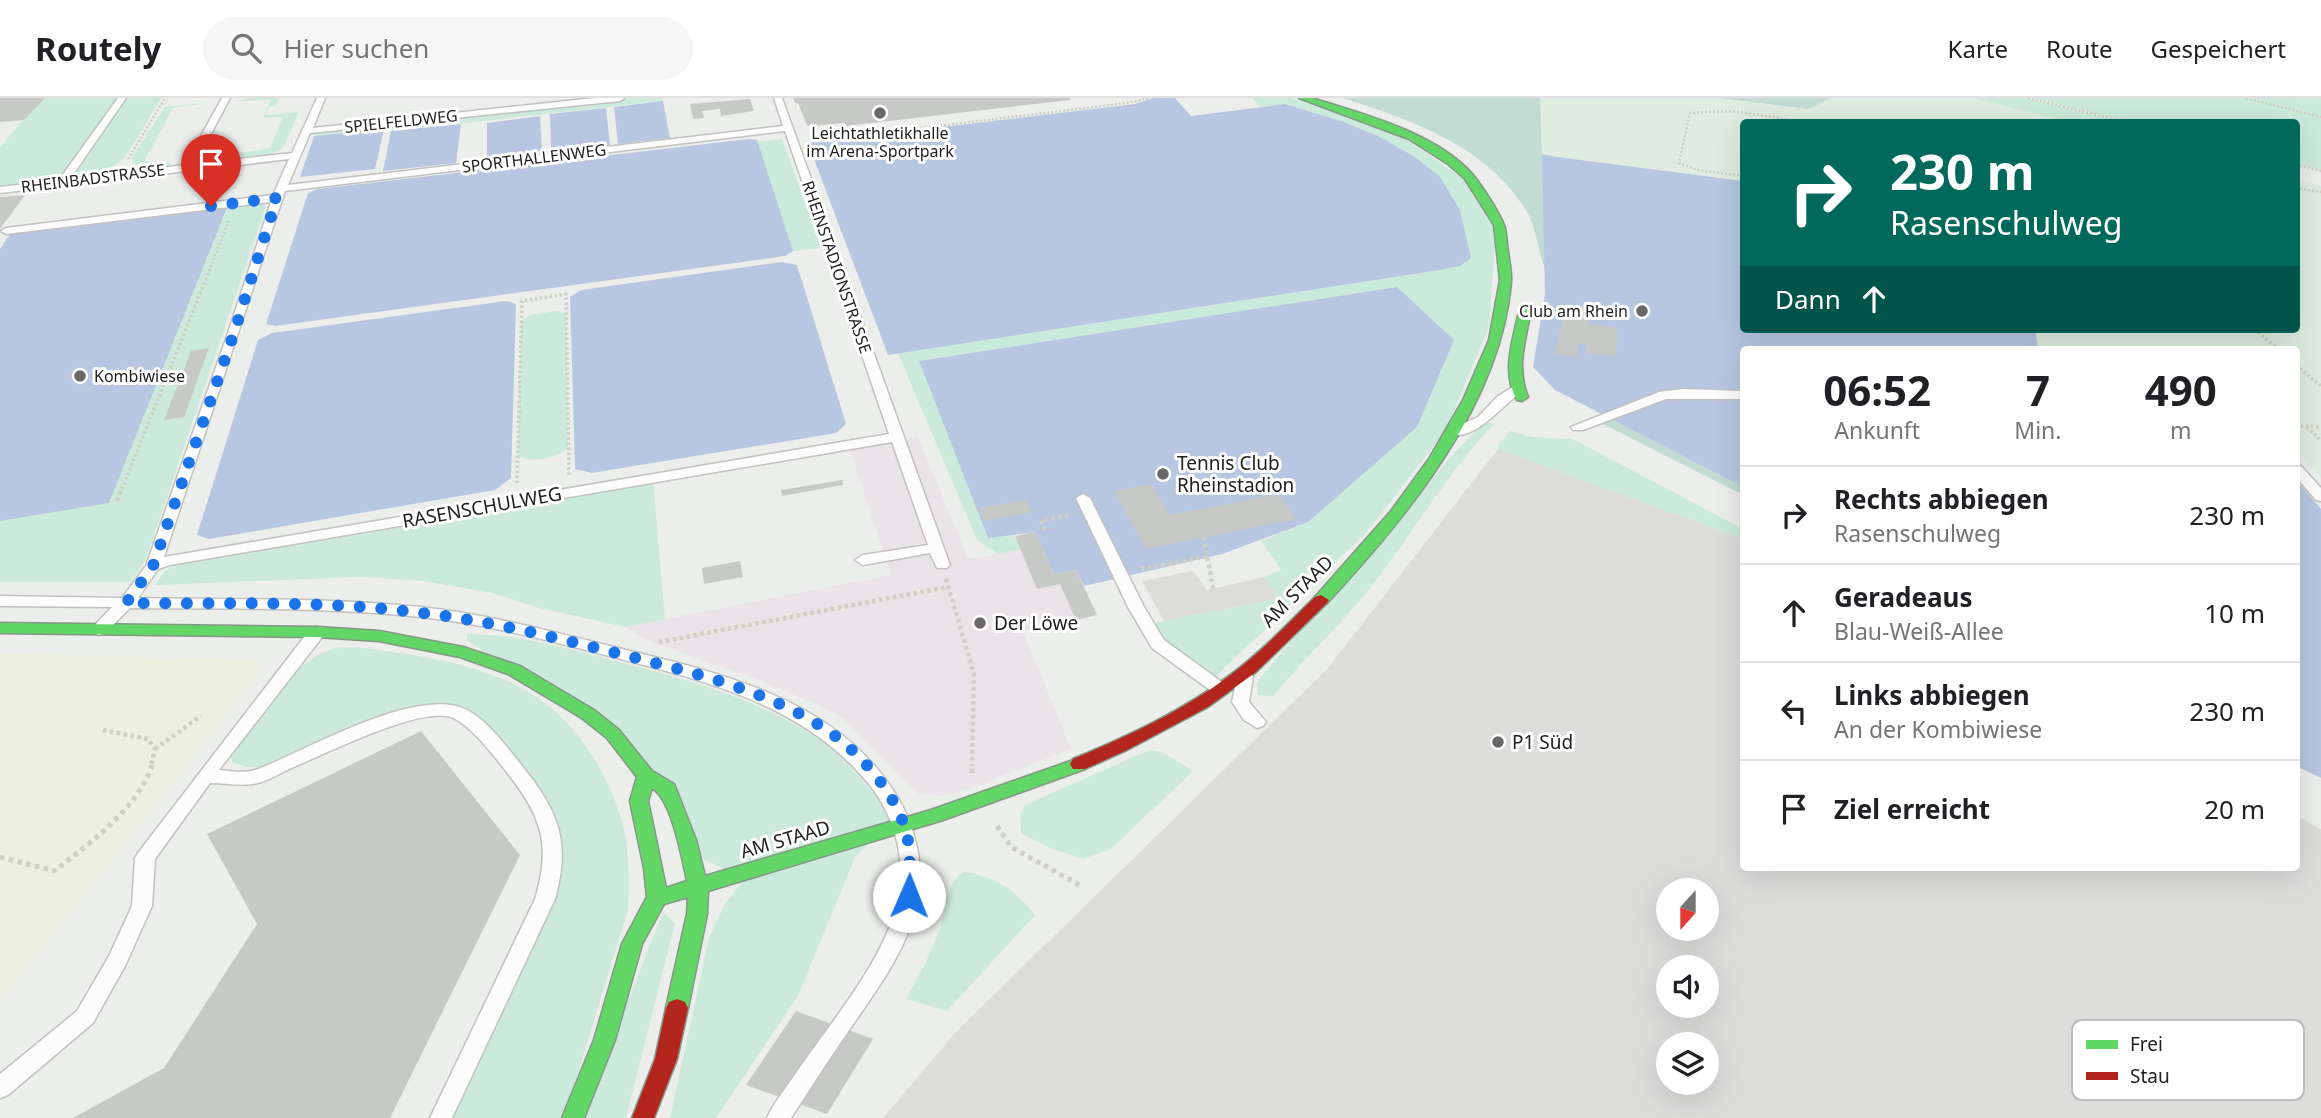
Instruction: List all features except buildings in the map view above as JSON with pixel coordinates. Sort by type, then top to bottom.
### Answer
[{"type":"street","name":"AM STAAD","points":[[1303,98],[1370,119],[1417,140],[1451,162],[1484,195],[1501,232],[1505,277],[1497,328],[1500,369],[1519,393]]},
{"type":"street","points":[[1331,98],[1422,132],[1455,151],[1486,175]]},
{"type":"street","name":"AM STAAD","points":[[657,898],[905,827],[1052,776],[1148,731],[1220,689],[1247,670],[1331,590],[1378,537],[1435,463],[1500,369],[1527,294]]},
{"type":"street","points":[[0,628],[317,632],[379,636],[463,652],[514,670],[589,714],[612,734],[646,776],[668,789],[687,840],[698,886],[697,914],[668,1046],[643,1118]]},
{"type":"street","points":[[573,1118],[591,1078],[611,1018],[628,945],[640,920],[657,898],[654,867],[639,801],[646,776]]},
{"type":"street","points":[[687,840],[716,856],[753,870]]},
{"type":"lane","points":[[62,183],[122,98]]},
{"type":"lane","points":[[189,166],[226,98]]},
{"type":"lane","points":[[98,630],[126,603],[153,566],[234,333],[279,193],[321,98]]},
{"type":"lane","name":"SPIELFELDWEG","points":[[307,131],[620,98]]},
{"type":"lane","name":"RHEINSTADIONSTRASSE","points":[[778,98],[942,565]]},
{"type":"lane","name":"SPORTHALLENWEG","points":[[6,231],[236,203],[279,193],[788,128]]},
{"type":"lane","name":"RHEINBADSTRASSE","points":[[0,190],[297,155]]},
{"type":"lane","points":[[1454,433],[1483,420],[1503,398],[1519,393]]},
{"type":"lane","points":[[1578,427],[1664,395],[1740,395]]},
{"type":"lane","name":"RASENSCHULWEG","points":[[153,566],[167,561],[569,491],[896,437]]},
{"type":"lane","points":[[2300,473],[2321,497]]},
{"type":"lane","points":[[1086,505],[1158,644],[1220,689]]},
{"type":"lane","points":[[863,560],[936,548]]},
{"type":"lane","points":[[0,601],[348,607],[420,612],[542,634],[691,672],[749,692],[797,713],[831,733],[859,756],[889,796],[905,827],[909,853],[909,896],[896,932],[877,971],[778,1118]]},
{"type":"lane","points":[[0,1088],[85,1017],[118,960],[142,906],[145,858],[317,632]]},
{"type":"lane","points":[[1247,670],[1239,696],[1240,707],[1257,722]]},
{"type":"lane","points":[[205,776],[252,778],[387,721],[423,710],[445,709],[461,713],[473,723],[535,794],[546,817],[555,864],[545,899],[441,1118]]},
{"type":"path","points":[[118,175],[165,98]]},
{"type":"path","points":[[794,143],[1149,98]]},
{"type":"path","points":[[2028,98],[2114,119]]},
{"type":"path","points":[[2246,98],[2321,117]]},
{"type":"path","points":[[1740,176],[1698,170],[1679,163],[1690,113],[1730,111],[1786,119]]},
{"type":"path","points":[[2300,166],[2321,171]]},
{"type":"path","points":[[2300,189],[2321,192]]},
{"type":"path","points":[[117,501],[236,203]]},
{"type":"path","points":[[516,501],[522,301],[566,294],[569,491]]},
{"type":"path","points":[[2260,333],[2274,346]]},
{"type":"path","points":[[2300,368],[2321,386]]},
{"type":"path","points":[[2300,426],[2321,427]]},
{"type":"path","points":[[2307,426],[2321,441]]},
{"type":"path","points":[[1045,530],[1041,520],[1086,505]]},
{"type":"path","points":[[1205,537],[1213,589]]},
{"type":"path","points":[[1119,573],[1208,556]]},
{"type":"path","points":[[942,565],[974,674],[971,788],[1011,847],[1083,887]]},
{"type":"path","points":[[635,658],[654,643],[948,587]]},
{"type":"path","points":[[0,858],[54,871],[88,844],[134,797],[149,774],[155,749],[201,716]]},
{"type":"path","points":[[103,730],[148,739],[155,749]]},
{"type":"shaded area","points":[[1154,98],[1175,98],[1191,116],[1285,104],[1344,122],[1380,137],[1415,157],[1440,177],[1460,210],[1471,258],[1460,266],[1440,270],[888,355],[808,143],[1135,104]]},
{"type":"shaded area","points":[[663,101],[670,138],[618,144],[614,107]]},
{"type":"shaded area","points":[[606,108],[610,145],[551,152],[550,114]]},
{"type":"shaded area","points":[[540,116],[542,151],[487,158],[487,123]]},
{"type":"shaded area","points":[[461,124],[456,163],[383,171],[391,131]]},
{"type":"shaded area","points":[[384,129],[375,169],[300,177],[314,136]]},
{"type":"shaded area","points":[[757,140],[793,251],[785,256],[275,326],[266,324],[308,193],[318,189]]},
{"type":"shaded area","name":"Club am Rhein","points":[[1542,155],[1740,181],[1740,333],[2036,333],[2037,346],[1740,346],[1740,485],[1555,390],[1533,367],[1545,294]]},
{"type":"shaded area","name":"Kombiwiese","points":[[227,208],[109,503],[0,521],[0,249],[10,234]]},
{"type":"shaded area","points":[[782,262],[797,265],[846,424],[836,433],[592,473],[575,469],[570,297],[581,290]]},
{"type":"shaded area","name":"Tennis Club Rheinstadion","points":[[1397,287],[1454,340],[1417,427],[1308,522],[1222,554],[1084,586],[1076,570],[1054,574],[1035,532],[988,538],[919,361]]},
{"type":"shaded area","points":[[506,301],[516,304],[511,478],[495,490],[209,539],[197,535],[258,340],[272,333]]},
{"type":"shaded area","points":[[918,437],[968,559],[1021,550],[1037,588],[1060,584],[1076,620],[1023,631],[1071,749],[971,788],[941,796],[919,794],[844,719],[819,705],[654,643],[625,627],[891,575],[850,449]]},
{"type":"shaded area","name":"P1 Süd","points":[[1498,449],[1740,538],[1740,871],[2300,871],[2300,818],[2321,829],[2321,1118],[883,1118],[956,1032],[1328,668]]},
{"type":"shaded area","points":[[2300,485],[2321,509],[2321,778],[2300,768]]},
{"type":"shaded area","points":[[1193,571],[1207,590],[1265,577],[1279,599],[1164,621],[1142,581]]},
{"type":"shaded area","points":[[0,654],[254,659],[261,671],[0,1001]]},
{"type":"green space","points":[[42,98],[161,98],[139,136],[114,166],[84,178],[0,187],[0,147]]},
{"type":"green space","points":[[250,98],[279,98],[276,106],[269,107],[266,115],[299,112],[283,148],[268,155],[209,163],[211,158],[270,148],[283,117],[263,118],[271,99],[234,102]]},
{"type":"green space","points":[[634,98],[662,98],[663,101],[391,131],[384,129],[316,136],[318,131]]},
{"type":"green space","points":[[1252,98],[1291,98],[1400,135],[1465,180],[1496,231],[1489,327],[1445,432],[1365,534],[1213,679],[1163,642],[1153,623],[1278,599],[1265,577],[1281,570],[1261,541],[1308,522],[1397,287],[920,361],[988,537],[1013,534],[1021,550],[998,554],[977,540],[898,353],[1440,270],[1415,157],[1380,137],[1344,122],[1285,104],[1261,107]]},
{"type":"green space","points":[[1343,98],[1540,98],[1542,154],[1588,163],[1545,268],[1527,212],[1511,189],[1491,169],[1446,138],[1421,126]]},
{"type":"green space","points":[[1540,98],[1718,98],[1807,109],[1831,98],[1974,98],[2057,119],[1740,119],[1740,181],[1542,155]]},
{"type":"green space","points":[[1718,98],[1831,98],[1808,109]]},
{"type":"green space","points":[[1974,98],[2025,98],[2111,119],[2057,119]]},
{"type":"green space","points":[[2032,98],[2321,98],[2321,170],[2300,165],[2300,119],[2118,119]]},
{"type":"green space","points":[[213,102],[173,108],[145,160],[150,163],[171,163],[170,167],[142,167],[132,162],[132,157],[165,107]]},
{"type":"green space","points":[[782,139],[821,248],[793,251],[757,142]]},
{"type":"green space","points":[[2300,181],[2321,186],[2321,478],[2300,454],[2300,346],[2037,346],[2036,333],[2300,333]]},
{"type":"green space","points":[[259,203],[266,206],[146,559],[131,582],[0,582],[0,521],[109,502],[228,206]]},
{"type":"green space","points":[[557,311],[566,313],[568,448],[557,455],[531,460],[518,456],[521,321],[530,315]]},
{"type":"green space","points":[[1627,413],[1740,463],[1740,493],[1599,422]]},
{"type":"green space","points":[[1487,422],[1494,424],[1444,485],[1367,592],[1273,696],[1258,695],[1257,683],[1269,667],[1465,441]]},
{"type":"green space","points":[[1510,431],[1533,437],[1573,439],[1740,527],[1740,538],[1498,449]]},
{"type":"green space","points":[[653,479],[665,620],[625,627],[539,608],[492,593],[424,581],[360,577],[155,585],[166,570],[190,559]]},
{"type":"green space","points":[[467,634],[503,636],[556,646],[662,673],[716,690],[768,711],[793,723],[839,755],[894,818],[855,857],[798,996],[716,1118],[670,1118],[709,938],[726,902],[746,878],[704,860],[662,778],[467,640]]},
{"type":"green space","points":[[355,647],[458,664],[516,685],[551,708],[567,723],[593,757],[613,795],[626,838],[628,910],[564,1118],[452,1118],[514,974],[552,899],[562,863],[559,840],[542,793],[467,712],[450,704],[427,705],[390,715],[262,767],[246,767],[232,762],[230,754],[262,709],[289,678],[318,655],[336,648]]},
{"type":"green space","points":[[1149,750],[1162,752],[1193,771],[1111,849],[1083,859],[1050,848],[1021,833],[1020,816],[1025,805]]},
{"type":"green space","points":[[964,872],[986,877],[1004,886],[1021,899],[1035,915],[947,1011],[906,999],[934,944],[950,888]]},
{"type":"green space","points":[[663,912],[675,923],[626,1118],[582,1118]]},
{"type":"traffic: fast","points":[[1303,98],[1369,119],[1412,137],[1452,162],[1469,177],[1499,225],[1506,280],[1495,340],[1470,400],[1435,460],[1396,514],[1321,600]]},
{"type":"traffic: fast","points":[[1522,397],[1515,376],[1515,365],[1525,311]]},
{"type":"traffic: fast","points":[[0,628],[317,632],[379,636],[463,652],[514,670],[588,714],[613,734],[646,776],[668,789],[687,840],[698,886],[697,914],[677,1008]]},
{"type":"traffic: fast","points":[[573,1118],[604,1040],[632,944],[657,898],[936,815],[1079,764]]},
{"type":"traffic: fast","points":[[646,776],[639,801],[654,868],[657,898]]},
{"type":"traffic: jam","points":[[1079,764],[1121,746],[1202,703],[1239,677],[1321,600]]},
{"type":"traffic: jam","points":[[643,1118],[666,1059],[677,1008]]},
{"type":"place","name":"Leichtathletikhalle im Arena-Sportpark","points":[[880,113]]},
{"type":"place","name":"Club am Rhein","points":[[1642,311]]},
{"type":"place","name":"Kombiwiese","points":[[80,376]]},
{"type":"place","name":"Tennis Club Rheinstadion","points":[[1163,474]]},
{"type":"place","name":"Der Löwe","points":[[980,623]]},
{"type":"place","name":"P1 Süd","points":[[1498,742]]},
{"type":"route","points":[[211,206],[277,198],[234,333],[153,566],[126,603],[348,607],[420,612],[542,634],[691,672],[749,692],[797,713],[831,733],[859,756],[889,796],[905,827],[909,853],[909,896]]}]
